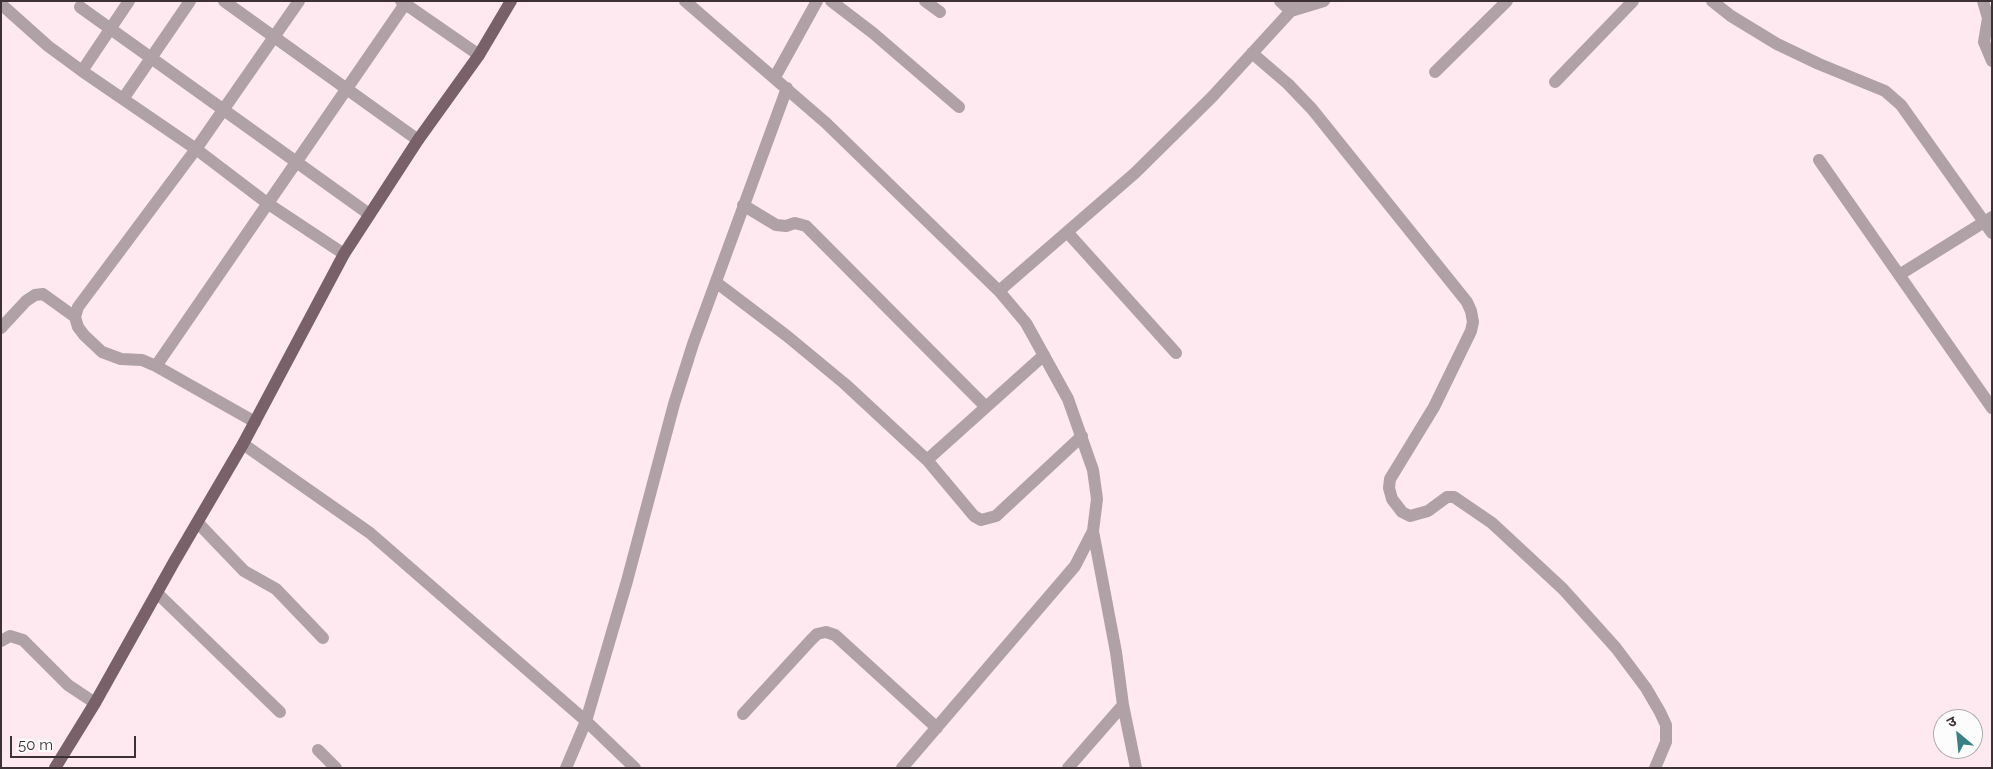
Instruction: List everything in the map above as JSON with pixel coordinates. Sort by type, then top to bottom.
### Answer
[{"type":"main road","points":[[55,768],[95,703],[256,422],[344,254],[418,140],[479,55],[512,1]]},
{"type":"street","points":[[82,71],[129,1]]},
{"type":"street","points":[[123,99],[190,1]]},
{"type":"street","points":[[224,1],[418,140]]},
{"type":"street","points":[[256,422],[156,366],[142,360],[121,359],[102,352],[84,335],[78,327],[75,317],[78,307],[196,149],[299,1]]},
{"type":"street","points":[[685,1],[775,77],[885,178],[1000,292],[1026,323],[1068,399],[1093,470],[1096,499],[1093,531],[1116,652],[1123,705],[1136,768]]},
{"type":"street","points":[[775,77],[818,1]]},
{"type":"street","points":[[831,1],[873,33],[959,107]]},
{"type":"street","points":[[925,1],[940,12]]},
{"type":"street","points":[[1280,1],[1291,11]]},
{"type":"street","points":[[1000,292],[1135,173],[1212,97],[1300,1]]},
{"type":"street","points":[[1291,11],[1324,1]]},
{"type":"street","points":[[1435,72],[1506,1]]},
{"type":"street","points":[[1555,82],[1633,1]]},
{"type":"street","points":[[1712,1],[1731,16],[1777,44],[1819,64],[1885,91],[1901,105],[1988,219],[1992,233]]},
{"type":"street","points":[[1983,1],[1988,18],[1984,42],[1992,61]]},
{"type":"street","points":[[156,366],[403,3],[479,55]]},
{"type":"street","points":[[1,4],[48,46],[82,71],[344,254]]},
{"type":"street","points":[[80,7],[369,214]]},
{"type":"street","points":[[1252,53],[1288,84],[1312,109],[1455,286],[1471,311],[1474,322],[1471,331],[1434,407],[1390,479],[1389,488],[1392,498],[1402,512],[1410,516],[1428,511],[1447,497],[1454,498],[1492,523],[1563,589],[1616,648],[1646,688],[1660,712],[1666,725],[1666,742],[1655,768]]},
{"type":"street","points":[[566,768],[586,721],[627,581],[674,404],[693,344],[717,283],[743,204],[787,88]]},
{"type":"street","points":[[1819,160],[1992,408]]},
{"type":"street","points":[[743,204],[776,225],[786,226],[796,223],[806,226],[985,406]]},
{"type":"street","points":[[1899,275],[1988,219]]},
{"type":"street","points":[[1068,233],[1176,353]]},
{"type":"street","points":[[717,283],[787,336],[845,384],[927,460],[974,516],[981,520],[987,520],[996,516],[1082,436]]},
{"type":"street","points":[[1,328],[35,295],[43,294],[75,317]]},
{"type":"street","points":[[927,460],[1044,355]]},
{"type":"street","points":[[243,444],[370,533],[586,721],[635,768]]},
{"type":"street","points":[[198,523],[244,571],[276,589],[324,638]]},
{"type":"street","points":[[902,768],[1075,566],[1093,531]]},
{"type":"street","points":[[157,592],[280,712]]},
{"type":"street","points":[[743,714],[810,640],[818,634],[826,632],[835,635],[937,728]]},
{"type":"street","points":[[1,641],[10,636],[24,640],[68,686],[95,703]]},
{"type":"street","points":[[1068,768],[1123,705]]},
{"type":"street","points":[[318,750],[336,768]]}]
